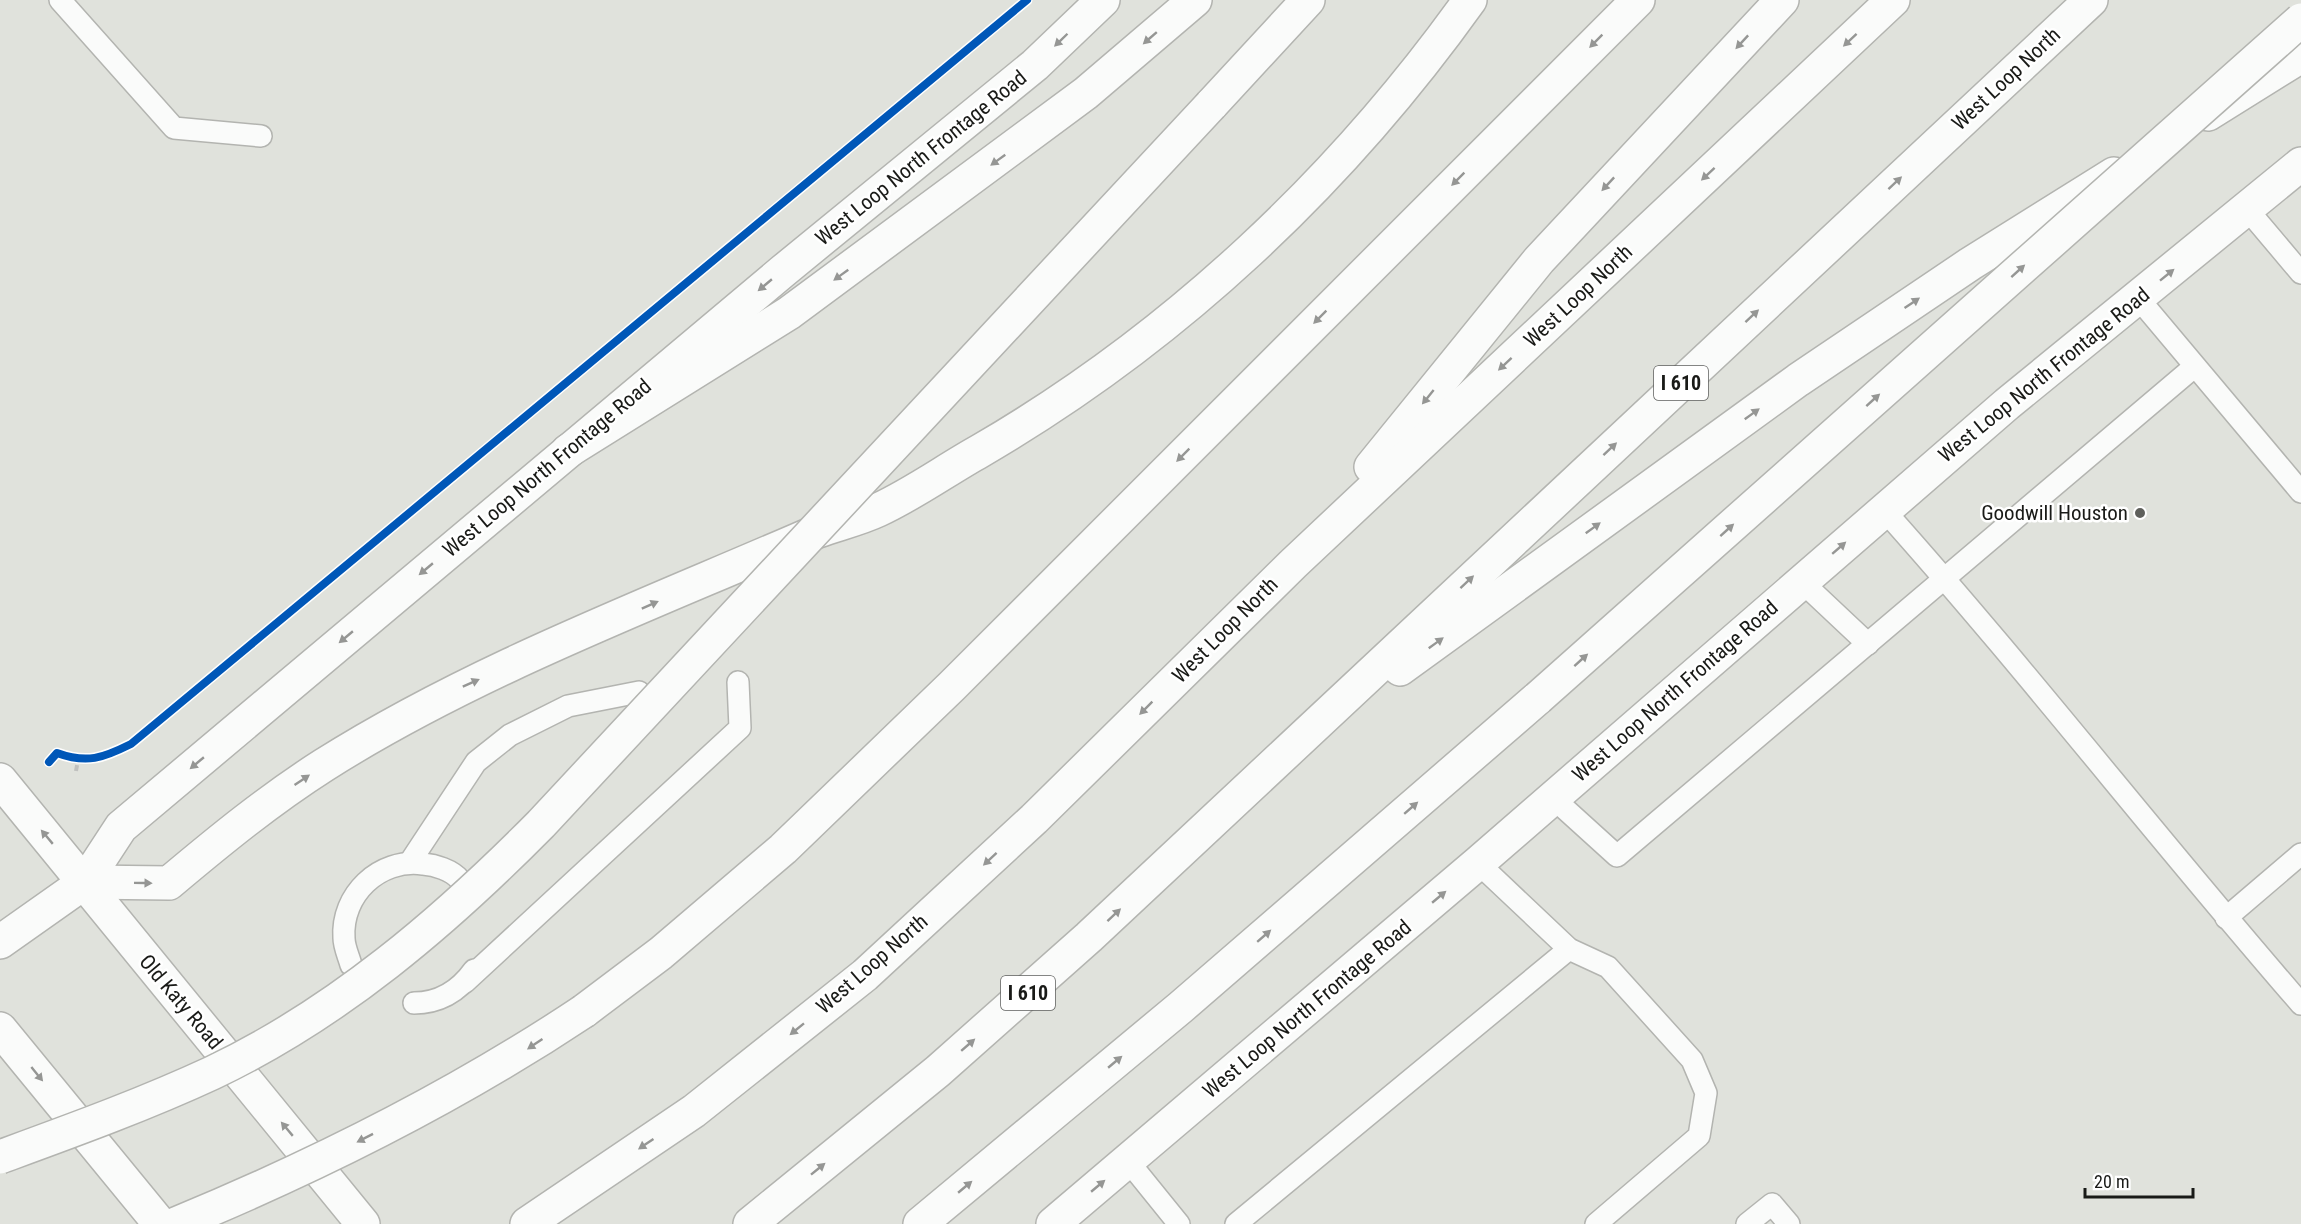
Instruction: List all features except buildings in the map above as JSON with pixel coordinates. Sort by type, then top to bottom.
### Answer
[{"type":"main road","name":"West Loop North Frontage Road","points":[[0,942],[85,882],[121,827],[783,271],[1035,65],[1103,0]]},
{"type":"main road","points":[[568,451],[789,313],[1068,107],[1195,0]]},
{"type":"main road","points":[[0,1157],[137,1107],[214,1072],[304,1022],[396,959],[476,890],[541,824],[1308,0]]},
{"type":"main road","points":[[85,882],[169,884],[276,796],[326,764],[458,689],[818,531],[878,510],[1023,426],[1154,333],[1204,293],[1284,220],[1376,122],[1428,58],[1470,0]]},
{"type":"main road","points":[[176,1224],[305,1168],[443,1098],[521,1053],[584,1011],[662,953],[783,849],[960,677],[1638,0]]},
{"type":"main road","points":[[1293,564],[1539,260],[1782,0]]},
{"type":"main road","name":"West Loop North","points":[[527,1224],[694,1111],[882,959],[1034,819],[1293,564],[1893,0]]},
{"type":"main road","name":"West Loop North","points":[[762,1215],[929,1079],[1017,1002],[2091,0]]},
{"type":"main road","points":[[920,1224],[1181,1007],[1538,698],[2301,20]]},
{"type":"main road","points":[[1271,765],[1798,380],[1970,264],[2301,56]]},
{"type":"main road","name":"West Loop North Frontage Road","points":[[1053,1224],[1478,863],[1883,509],[2301,164]]},
{"type":"main road","name":"Old Katy Road","points":[[0,780],[363,1224]]},
{"type":"main road","points":[[0,1029],[160,1224]]},
{"type":"lane","points":[[60,0],[174,128],[261,136]]},
{"type":"lane","points":[[2247,208],[2301,273]]},
{"type":"lane","points":[[2138,298],[2301,492]]},
{"type":"lane","points":[[1553,798],[1617,856],[2194,367]]},
{"type":"lane","points":[[1883,509],[1945,579],[2226,918],[2301,1004]]},
{"type":"lane","points":[[1801,581],[1868,644]]},
{"type":"lane","points":[[414,1003],[425,1003],[447,996],[465,982],[740,728],[738,682]]},
{"type":"lane","points":[[410,862],[476,762],[510,735],[568,706],[639,692]]},
{"type":"lane","points":[[2226,918],[2301,854]]},
{"type":"lane","points":[[351,965],[344,940],[345,917],[354,896],[369,879],[388,867],[410,862],[434,865],[460,880]]},
{"type":"lane","points":[[1478,863],[1569,949],[1608,967],[1692,1060],[1706,1092],[1699,1136],[1596,1224]]},
{"type":"lane","points":[[465,982],[479,963],[483,948]]},
{"type":"lane","points":[[1236,1224],[1569,949]]},
{"type":"lane","points":[[1128,1161],[1179,1224]]},
{"type":"lane","points":[[1747,1224],[1772,1204],[1789,1224]]},
{"type":"path","points":[[67,757],[78,760],[87,759]]},
{"type":"path","points":[[76,771],[78,760]]},
{"type":"cycle path","points":[[49,762],[57,753],[77,758],[95,758],[131,744],[1027,0]]},
{"type":"place","name":"Goodwill Houston","points":[[2140,513]]}]
